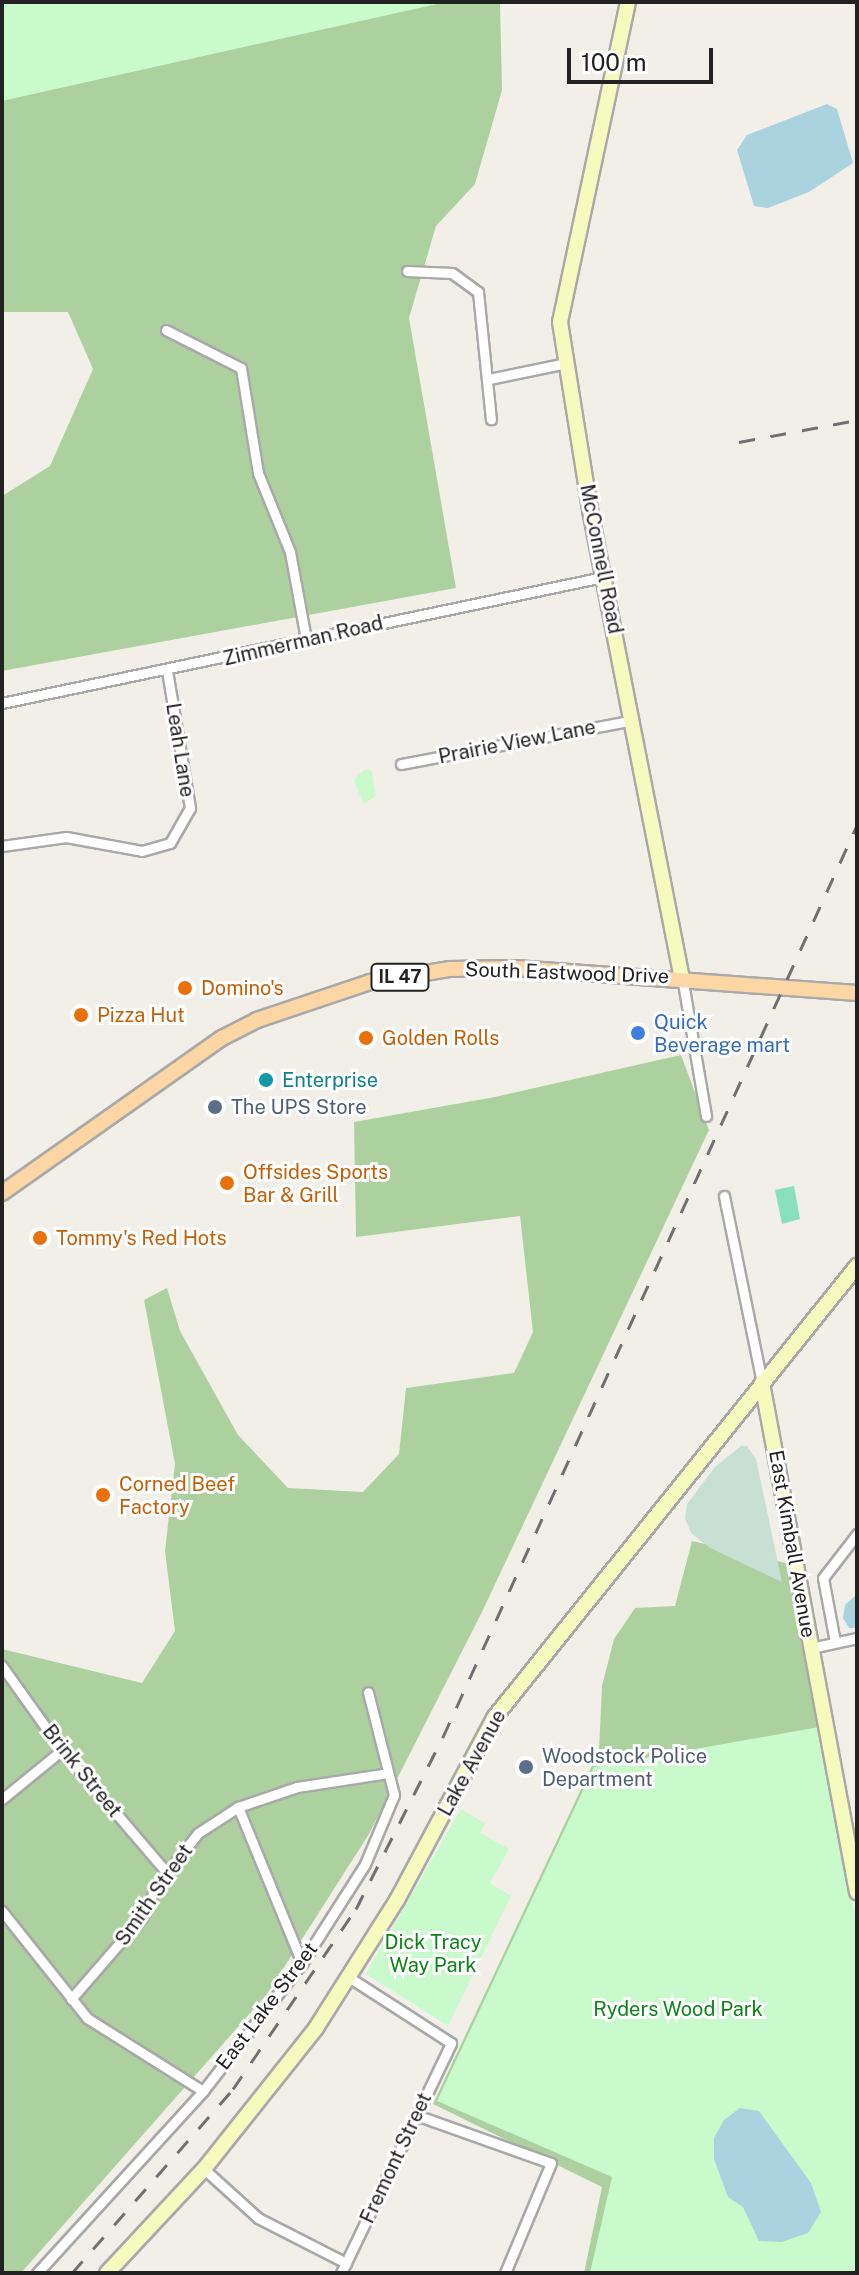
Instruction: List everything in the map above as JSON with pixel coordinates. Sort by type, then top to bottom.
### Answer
[{"type":"main road","name":"South Eastwood Drive","points":[[2,1193],[222,1038],[257,1020],[370,982],[469,968],[682,977],[857,993]]},
{"type":"street","name":"McConnell Road","points":[[628,2],[560,322],[603,577],[633,720],[706,1116]]},
{"type":"street","points":[[407,271],[452,273],[478,292],[491,419]]},
{"type":"street","points":[[166,330],[241,368],[258,473],[290,552],[306,639]]},
{"type":"street","points":[[489,379],[566,363]]},
{"type":"street","name":"Zimmerman Road","points":[[2,703],[167,671],[603,577]]},
{"type":"street","name":"Leah Lane","points":[[2,846],[66,837],[142,851],[170,843],[190,808],[167,671]]},
{"type":"street","name":"Prairie View Lane","points":[[401,764],[633,720]]},
{"type":"street","name":"East Kimball Avenue","points":[[724,1196],[857,1892]]},
{"type":"street","name":"Lake Avenue","points":[[107,2273],[204,2169],[350,1978],[494,1718],[857,1266]]},
{"type":"street","points":[[835,1642],[823,1578],[857,1534]]},
{"type":"street","points":[[811,1648],[857,1638]]},
{"type":"street","name":"Brink Street","points":[[2,1666],[62,1750],[167,1873]]},
{"type":"street","name":"East Lake Street","points":[[37,2273],[203,2091],[302,1963],[384,1825],[394,1795],[368,1692]]},
{"type":"street","points":[[2,1799],[62,1750]]},
{"type":"street","name":"Smith Street","points":[[71,1999],[143,1916],[167,1873],[198,1833],[238,1807],[297,1787],[388,1773]]},
{"type":"street","points":[[238,1807],[302,1963]]},
{"type":"street","points":[[2,1911],[87,2018],[203,2091]]},
{"type":"street","name":"Fremont Street","points":[[341,2273],[451,2043],[350,1978]]},
{"type":"street","points":[[416,2115],[551,2163],[505,2273]]},
{"type":"street","points":[[204,2169],[258,2218],[346,2263]]},
{"type":"green space","points":[[2,2],[500,2],[502,90],[475,184],[436,226],[409,318],[456,588],[2,671],[2,496],[50,466],[93,369],[68,312],[2,312]]},
{"type":"green space","points":[[2,2],[446,2],[2,101]]},
{"type":"green space","points":[[366,769],[372,772],[376,796],[363,804],[354,779]]},
{"type":"green space","points":[[681,1055],[709,1130],[481,1614],[369,1834],[267,1994],[21,2273],[2,2273],[2,1649],[142,1683],[175,1631],[165,1551],[175,1464],[144,1300],[167,1288],[180,1331],[238,1435],[288,1488],[363,1492],[399,1454],[406,1388],[514,1373],[533,1332],[520,1216],[356,1237],[354,1122],[495,1097]]},
{"type":"green space","points":[[794,1186],[800,1219],[782,1224],[775,1190]]},
{"type":"green space","points":[[741,1446],[747,1446],[756,1459],[782,1582],[710,1548],[691,1533],[685,1518],[687,1504],[715,1467]]},
{"type":"green space","name":"Ryders Wood Park","points":[[692,1541],[786,1563],[857,1932],[857,2273],[584,2273],[602,2187],[433,2104],[599,1751],[602,1686],[614,1639],[635,1608],[675,1606]]},
{"type":"green space","name":"Ryders Wood Park","points":[[819,1727],[857,1926],[857,2273],[590,2273],[612,2177],[437,2101],[594,1767]]},
{"type":"green space","name":"Dick Tracy Way Park","points":[[461,1809],[485,1823],[480,1833],[509,1849],[490,1883],[511,1896],[448,2026],[366,1974]]},
{"type":"water","points":[[827,104],[837,109],[853,163],[809,192],[768,208],[754,206],[737,150],[747,135]]},
{"type":"water","points":[[857,1594],[857,1628],[849,1628],[843,1618],[845,1605]]},
{"type":"water","points":[[740,2108],[759,2111],[811,2183],[821,2212],[808,2233],[782,2242],[759,2241],[743,2207],[728,2197],[714,2159],[714,2138],[724,2120]]},
{"type":"railway","points":[[739,442],[857,420]]},
{"type":"railway","points":[[72,2273],[233,2089],[356,1909],[443,1737],[857,825]]},
{"type":"place","name":"Domino's","points":[[185,988]]},
{"type":"place","name":"Pizza Hut","points":[[81,1015]]},
{"type":"place","name":"Quick Beverage mart","points":[[638,1033]]},
{"type":"place","name":"Golden Rolls","points":[[366,1038]]},
{"type":"place","name":"Enterprise","points":[[266,1080]]},
{"type":"place","name":"The UPS Store","points":[[215,1107]]},
{"type":"place","name":"Offsides Sports Bar & Grill","points":[[227,1183]]},
{"type":"place","name":"Tommy's Red Hots","points":[[40,1238]]},
{"type":"place","name":"Corned Beef Factory","points":[[103,1495]]},
{"type":"place","name":"Woodstock Police Department","points":[[526,1767]]}]
